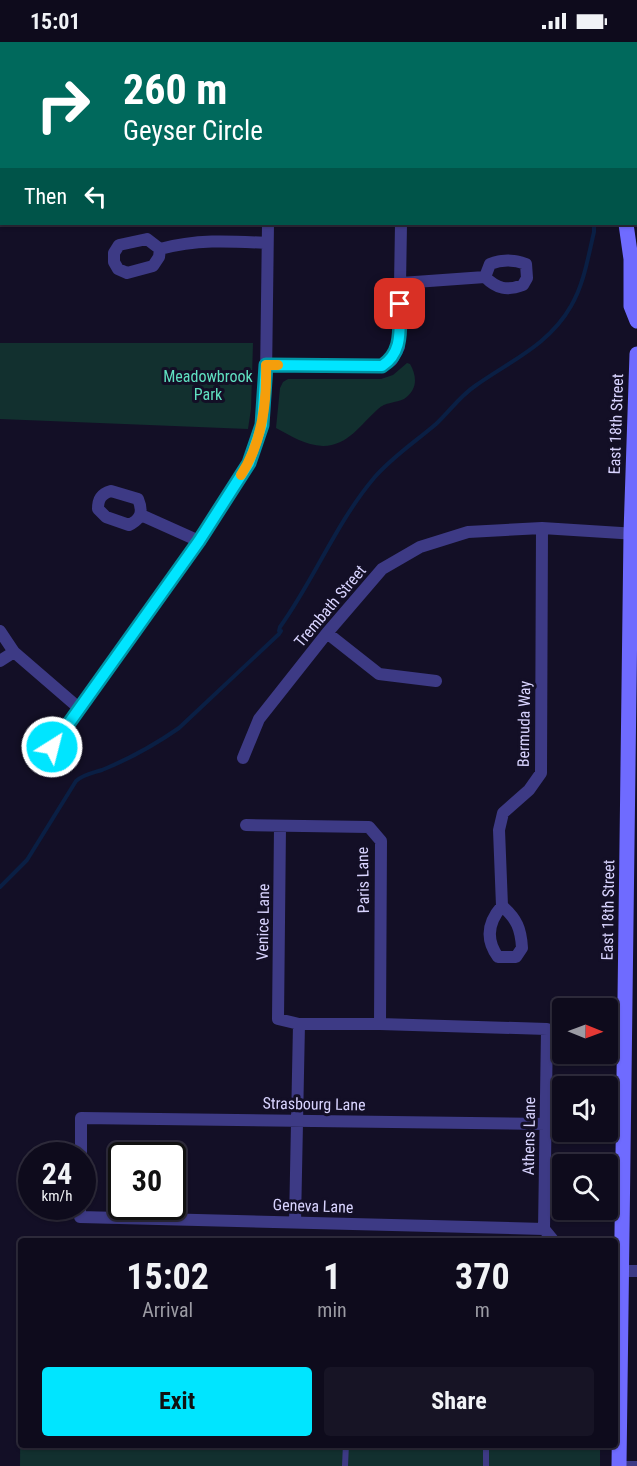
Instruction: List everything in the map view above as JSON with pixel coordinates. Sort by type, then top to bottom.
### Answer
[{"type":"main road","points":[[626,225],[631,260],[631,306],[637,321]]},
{"type":"main road","name":"East 18th Street","points":[[618,1397],[630,1271],[619,1251],[632,909],[637,354]]},
{"type":"main road","name":"East 18th Street","points":[[618,1436],[619,1465]]},
{"type":"street","points":[[52,747],[199,541],[249,463],[262,425],[266,365],[268,225]]},
{"type":"street","points":[[266,365],[382,366],[392,360],[399,347],[401,225]]},
{"type":"street","points":[[160,249],[181,243],[214,240],[267,243]]},
{"type":"street","points":[[401,283],[484,277]]},
{"type":"street","points":[[141,515],[199,541]]},
{"type":"street","name":"Trembath Street","points":[[243,758],[259,719],[327,633],[382,569],[420,547],[468,532],[542,528],[634,534]]},
{"type":"street","name":"Bermuda Way","points":[[502,906],[499,830],[503,813],[529,790],[541,773],[542,528]]},
{"type":"street","points":[[0,632],[14,652],[80,709]]},
{"type":"street","points":[[327,633],[379,674],[436,681]]},
{"type":"street","points":[[0,661],[14,652]]},
{"type":"street","name":"Paris Lane","points":[[246,825],[369,827],[381,842],[380,1024]]},
{"type":"street","name":"Venice Lane","points":[[280,826],[278,1019],[298,1024]]},
{"type":"street","points":[[295,1222],[298,1024],[380,1024]]},
{"type":"street","name":"Athens Lane","points":[[380,1024],[547,1029],[544,1229]]},
{"type":"street","name":"Strasbourg Lane","points":[[81,1142],[81,1118],[546,1124]]},
{"type":"street","name":"Geneva Lane","points":[[96,1213],[295,1222],[544,1229]]},
{"type":"street","points":[[544,1229],[551,1238]]},
{"type":"lane","points":[[345,1466],[346,1448]]},
{"type":"lane","points":[[486,1448],[486,1466]]},
{"type":"lane","points":[[619,1465],[637,1464]]},
{"type":"green space","name":"Meadowbrook Park","points":[[0,343],[253,343],[251,409],[248,429],[0,419]]},
{"type":"green space","name":"Meadowbrook Park","points":[[407,363],[410,364],[415,378],[414,387],[409,395],[381,407],[354,433],[340,442],[323,446],[310,444],[276,428],[280,388],[288,379],[381,379],[393,375]]},
{"type":"green space","points":[[20,1448],[600,1448],[600,1466],[20,1466]]},
{"type":"waterway","points":[[0,887],[27,860],[76,781],[85,775],[132,756],[179,728],[279,634],[280,627],[348,514],[360,495],[381,470],[436,424],[459,399],[540,342],[562,320],[579,289],[590,251],[594,225]]},
{"type":"slow traffic","points":[[241,475],[249,463],[262,425],[266,365],[278,365]]},
{"type":"route","points":[[52,747],[199,541],[249,463],[262,425],[266,365],[382,366],[392,360],[399,347],[400,304]]}]
